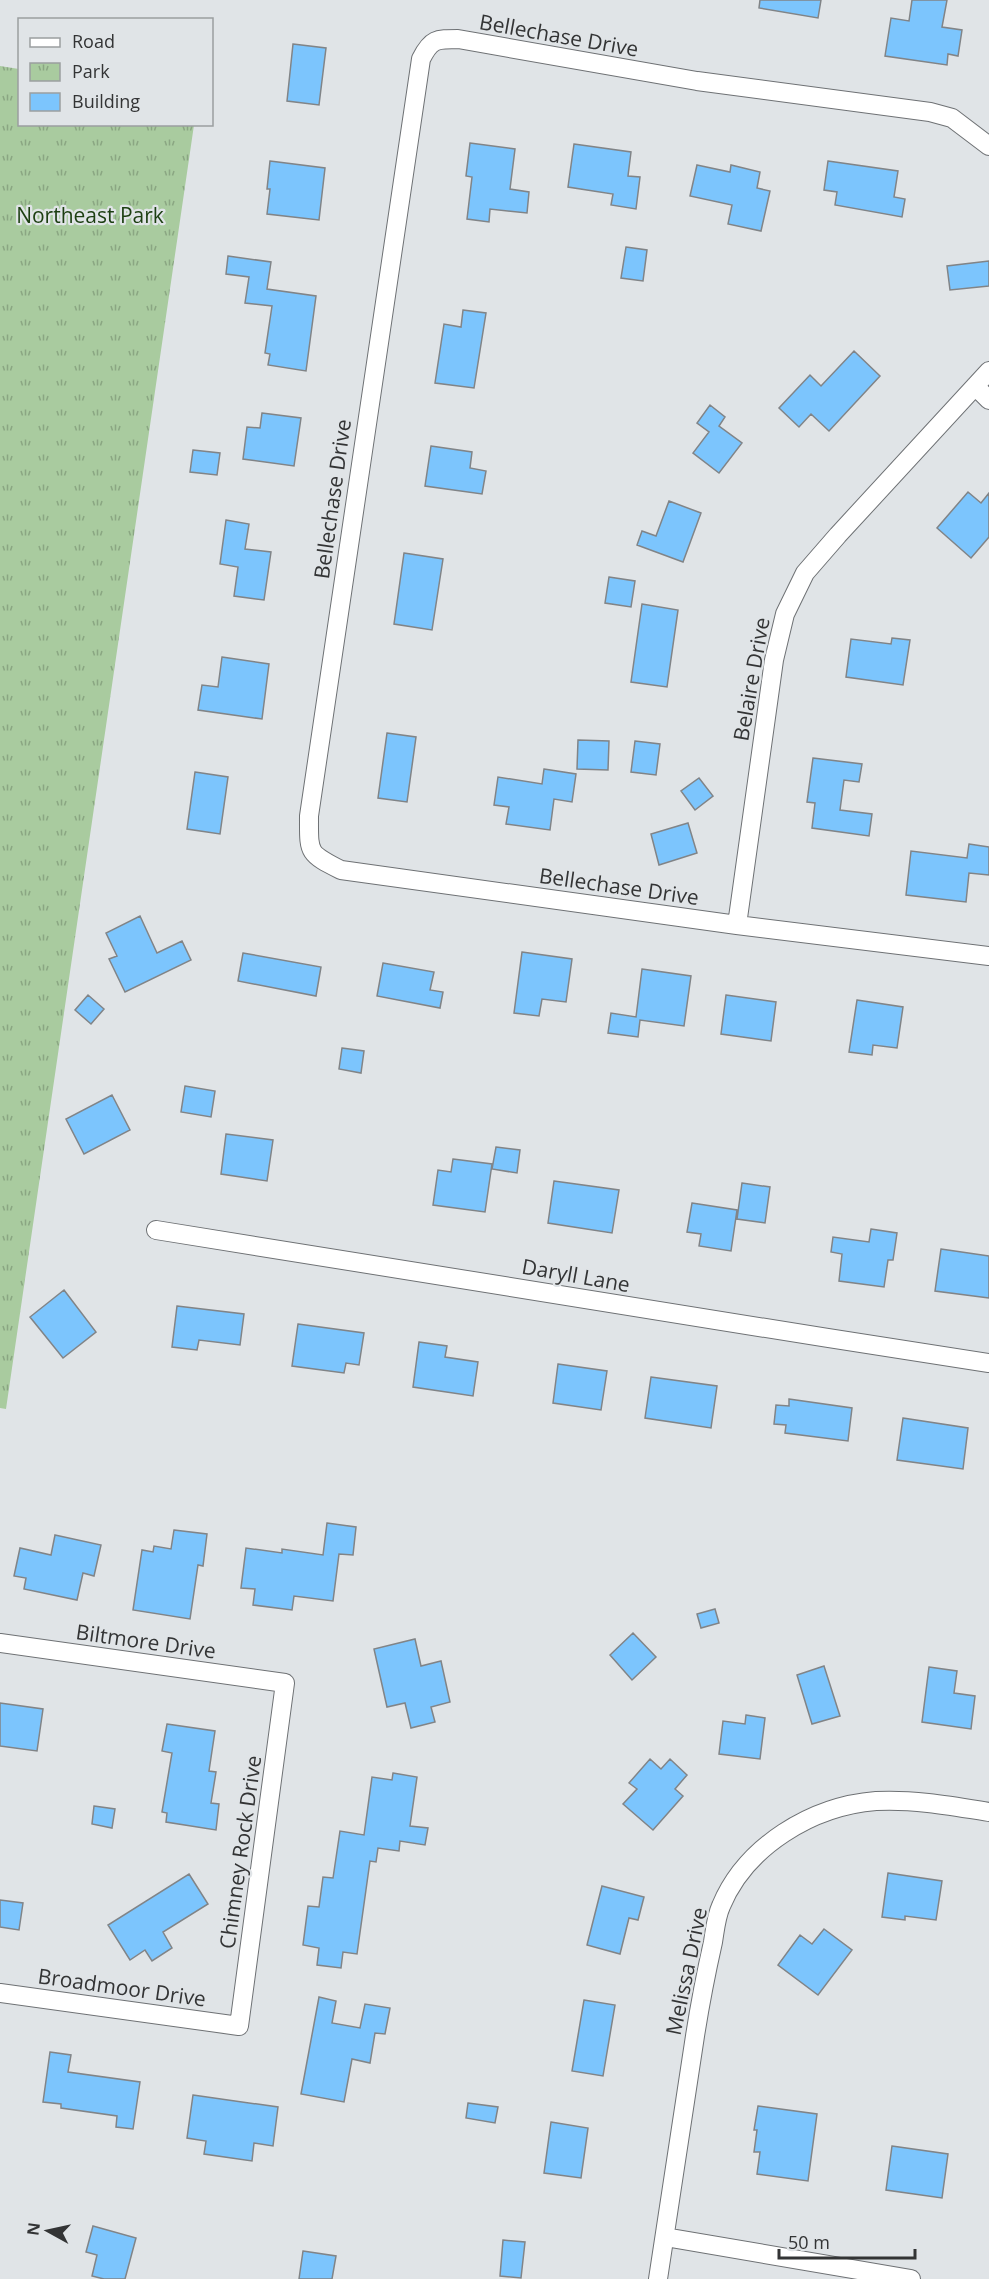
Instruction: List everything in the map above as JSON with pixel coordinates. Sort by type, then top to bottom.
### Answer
[{"type":"street","name":"Bellechase Drive","points":[[989,146],[952,118],[930,112],[697,81],[458,39],[442,39],[428,44],[421,59],[311,798],[309,848],[318,859],[341,870],[737,926],[989,956]]},
{"type":"street","name":"Belaire Drive","points":[[737,926],[774,660],[785,614],[806,573],[818,558],[989,371]]},
{"type":"street","points":[[975,386],[989,400]]},
{"type":"street","name":"Daryll Lane","points":[[156,1230],[401,1268],[711,1321],[989,1363]]},
{"type":"street","name":"Biltmore Drive","points":[[0,1643],[285,1683]]},
{"type":"street","name":"Chimney Rock Drive","points":[[239,2026],[285,1683]]},
{"type":"street","name":"Melissa Drive","points":[[658,2279],[702,1989],[720,1906],[738,1878],[758,1854],[781,1835],[807,1819],[846,1806],[875,1801],[915,1801],[989,1812]]},
{"type":"street","name":"Broadmoor Drive","points":[[0,1993],[239,2026]]},
{"type":"street","points":[[665,2237],[911,2279]]},
{"type":"green space","name":"Northeast Park","points":[[0,66],[18,69],[18,126],[194,126],[6,1409],[0,1408]]},
{"type":"building","points":[[760,0],[821,0],[818,18],[759,8]]},
{"type":"building","points":[[912,0],[947,0],[942,27],[962,30],[958,56],[948,54],[947,65],[885,56],[891,18],[909,21]]},
{"type":"building","points":[[293,44],[326,48],[319,105],[287,101]]},
{"type":"building","points":[[470,143],[515,149],[510,189],[529,192],[527,213],[490,209],[489,222],[467,219],[472,177],[466,176]]},
{"type":"building","points":[[574,144],[631,152],[628,176],[640,177],[636,209],[611,205],[613,194],[568,187]]},
{"type":"building","points":[[270,161],[325,168],[319,220],[267,214]]},
{"type":"building","points":[[828,161],[898,171],[894,197],[905,199],[902,217],[835,205],[837,192],[824,190]]},
{"type":"building","points":[[697,165],[730,172],[731,165],[760,172],[757,188],[770,191],[761,231],[728,224],[732,205],[690,196]]},
{"type":"building","points":[[626,247],[647,250],[643,281],[621,278]]},
{"type":"building","points":[[228,256],[271,262],[267,289],[316,296],[306,371],[268,365],[270,354],[265,353],[272,306],[245,303],[249,277],[226,274]]},
{"type":"building","points":[[989,261],[989,286],[950,290],[947,266]]},
{"type":"building","points":[[463,310],[486,313],[474,388],[435,383],[444,324],[461,327]]},
{"type":"building","points":[[854,351],[880,376],[829,431],[811,414],[799,427],[779,408],[810,375],[821,386]]},
{"type":"building","points":[[710,405],[725,417],[719,426],[742,443],[719,473],[693,453],[709,432],[697,423]]},
{"type":"building","points":[[262,413],[301,418],[294,466],[243,459],[247,427],[260,428]]},
{"type":"building","points":[[431,446],[472,452],[470,468],[486,471],[482,494],[425,486]]},
{"type":"building","points":[[193,450],[220,453],[217,475],[190,472]]},
{"type":"building","points":[[968,492],[981,503],[989,493],[989,537],[971,558],[937,528]]},
{"type":"building","points":[[669,501],[701,513],[683,562],[637,545],[642,531],[656,536]]},
{"type":"building","points":[[226,520],[249,524],[245,549],[271,552],[264,600],[234,596],[238,567],[220,564]]},
{"type":"building","points":[[404,553],[443,559],[432,630],[394,624]]},
{"type":"building","points":[[609,577],[635,581],[631,607],[605,603]]},
{"type":"building","points":[[642,604],[678,610],[667,687],[631,682]]},
{"type":"building","points":[[892,638],[910,640],[903,685],[846,677],[851,639],[891,644]]},
{"type":"building","points":[[222,657],[269,664],[262,719],[198,710],[202,685],[218,687]]},
{"type":"building","points":[[387,733],[416,737],[407,802],[378,798]]},
{"type":"building","points":[[578,740],[609,741],[608,770],[577,769]]},
{"type":"building","points":[[635,741],[660,744],[656,775],[631,772]]},
{"type":"building","points":[[813,758],[862,764],[859,782],[844,780],[840,810],[872,814],[869,836],[812,828],[815,803],[807,802]]},
{"type":"building","points":[[544,769],[576,774],[572,802],[554,799],[550,830],[506,824],[509,807],[494,805],[498,777],[542,784]]},
{"type":"building","points":[[195,772],[228,777],[220,834],[187,829]]},
{"type":"building","points":[[699,778],[713,796],[695,810],[681,791]]},
{"type":"building","points":[[688,823],[697,853],[659,865],[651,834]]},
{"type":"building","points":[[969,844],[989,847],[989,875],[969,873],[966,902],[906,895],[911,851],[967,858]]},
{"type":"building","points":[[140,916],[157,953],[182,941],[191,960],[125,992],[109,959],[117,956],[106,933]]},
{"type":"building","points":[[522,952],[572,959],[566,1002],[542,999],[539,1016],[514,1013]]},
{"type":"building","points":[[243,953],[321,967],[316,996],[238,981]]},
{"type":"building","points":[[383,963],[434,972],[430,990],[443,992],[440,1008],[377,996]]},
{"type":"building","points":[[642,969],[691,976],[684,1026],[640,1020],[638,1037],[608,1033],[611,1013],[636,1017]]},
{"type":"building","points":[[88,995],[104,1009],[91,1024],[75,1010]]},
{"type":"building","points":[[726,995],[776,1002],[771,1041],[721,1034]]},
{"type":"building","points":[[857,1000],[903,1007],[897,1048],[873,1045],[872,1055],[849,1052]]},
{"type":"building","points":[[342,1048],[364,1051],[361,1073],[339,1069]]},
{"type":"building","points":[[185,1086],[215,1091],[211,1117],[181,1112]]},
{"type":"building","points":[[112,1095],[130,1130],[84,1154],[66,1119]]},
{"type":"building","points":[[226,1134],[273,1140],[267,1181],[221,1174]]},
{"type":"building","points":[[496,1147],[520,1150],[517,1173],[492,1169]]},
{"type":"building","points":[[453,1159],[492,1164],[485,1212],[433,1205],[438,1170],[451,1172]]},
{"type":"building","points":[[554,1181],[619,1190],[612,1233],[548,1223]]},
{"type":"building","points":[[742,1183],[770,1187],[765,1223],[737,1219]]},
{"type":"building","points":[[692,1203],[737,1210],[731,1251],[699,1246],[701,1234],[687,1232]]},
{"type":"building","points":[[871,1229],[897,1233],[893,1260],[888,1260],[884,1287],[839,1281],[842,1254],[831,1252],[833,1237],[869,1242]]},
{"type":"building","points":[[941,1249],[989,1256],[989,1298],[935,1291]]},
{"type":"building","points":[[64,1290],[96,1332],[63,1358],[30,1317]]},
{"type":"building","points":[[177,1306],[244,1314],[240,1345],[199,1340],[197,1350],[172,1347]]},
{"type":"building","points":[[298,1324],[364,1333],[359,1365],[346,1363],[344,1373],[292,1366]]},
{"type":"building","points":[[419,1342],[447,1346],[445,1357],[478,1362],[473,1396],[413,1387]]},
{"type":"building","points":[[558,1364],[607,1371],[601,1410],[553,1403]]},
{"type":"building","points":[[651,1377],[717,1386],[711,1428],[645,1418]]},
{"type":"building","points":[[789,1399],[852,1408],[848,1441],[785,1433],[786,1425],[774,1424],[776,1405],[789,1406]]},
{"type":"building","points":[[903,1418],[968,1428],[963,1469],[897,1460]]},
{"type":"building","points":[[327,1523],[356,1527],[353,1555],[339,1554],[333,1601],[294,1596],[292,1610],[253,1605],[255,1589],[241,1588],[246,1548],[282,1553],[282,1549],[323,1555]]},
{"type":"building","points":[[174,1530],[207,1534],[203,1566],[198,1565],[190,1619],[133,1610],[142,1550],[153,1552],[154,1546],[171,1549]]},
{"type":"building","points":[[55,1535],[101,1545],[94,1576],[83,1573],[77,1600],[24,1589],[26,1578],[14,1576],[20,1548],[51,1555]]},
{"type":"building","points":[[715,1609],[719,1623],[701,1628],[697,1614]]},
{"type":"building","points":[[633,1633],[656,1657],[632,1680],[610,1655]]},
{"type":"building","points":[[415,1639],[421,1666],[441,1661],[450,1702],[431,1707],[435,1722],[411,1728],[405,1703],[387,1707],[374,1649]]},
{"type":"building","points":[[824,1666],[840,1716],[812,1724],[797,1675]]},
{"type":"building","points":[[929,1667],[957,1671],[954,1693],[975,1696],[971,1729],[922,1722]]},
{"type":"building","points":[[0,1703],[43,1709],[37,1751],[0,1746]]},
{"type":"building","points":[[746,1715],[765,1718],[760,1759],[719,1754],[723,1721],[745,1724]]},
{"type":"building","points":[[167,1724],[215,1731],[209,1771],[216,1772],[211,1803],[219,1804],[216,1830],[166,1822],[167,1813],[162,1812],[172,1753],[162,1751]]},
{"type":"building","points":[[650,1759],[661,1769],[670,1759],[687,1775],[675,1789],[683,1796],[653,1830],[623,1804],[637,1789],[629,1783]]},
{"type":"building","points":[[393,1773],[417,1777],[410,1826],[428,1828],[425,1845],[400,1841],[399,1851],[378,1848],[376,1862],[370,1861],[357,1954],[343,1952],[341,1968],[317,1965],[319,1948],[303,1945],[308,1906],[319,1907],[323,1877],[333,1878],[340,1831],[364,1835],[372,1777],[392,1780]]},
{"type":"building","points":[[94,1806],[115,1809],[112,1828],[92,1824]]},
{"type":"building","points":[[888,1873],[942,1881],[936,1920],[905,1916],[905,1920],[882,1917]]},
{"type":"building","points":[[189,1874],[208,1904],[163,1932],[172,1948],[152,1961],[145,1950],[130,1960],[108,1925]]},
{"type":"building","points":[[602,1886],[644,1897],[638,1920],[629,1918],[620,1954],[587,1945]]},
{"type":"building","points":[[0,1900],[23,1903],[19,1930],[0,1927]]},
{"type":"building","points":[[824,1929],[852,1950],[818,1995],[778,1965],[800,1935],[812,1944]]},
{"type":"building","points":[[319,1997],[336,2001],[332,2023],[360,2028],[365,2004],[390,2008],[385,2034],[375,2033],[370,2063],[352,2059],[344,2102],[301,2094]]},
{"type":"building","points":[[584,2000],[615,2005],[603,2076],[572,2071]]},
{"type":"building","points":[[50,2052],[71,2055],[68,2072],[140,2082],[133,2129],[116,2127],[117,2116],[61,2108],[61,2104],[43,2102]]},
{"type":"building","points":[[193,2095],[278,2107],[273,2146],[254,2143],[252,2161],[204,2154],[206,2141],[187,2138]]},
{"type":"building","points":[[468,2103],[498,2107],[495,2123],[466,2118]]},
{"type":"building","points":[[758,2106],[817,2114],[808,2181],[757,2174],[760,2152],[754,2152],[757,2130],[754,2130]]},
{"type":"building","points":[[551,2122],[588,2128],[581,2178],[544,2173]]},
{"type":"building","points":[[892,2146],[948,2154],[942,2198],[886,2190]]},
{"type":"building","points":[[93,2226],[136,2238],[125,2279],[104,2279],[92,2276],[97,2255],[86,2252]]},
{"type":"building","points":[[503,2240],[525,2242],[521,2278],[500,2276]]},
{"type":"building","points":[[303,2251],[336,2256],[332,2279],[299,2279]]}]
